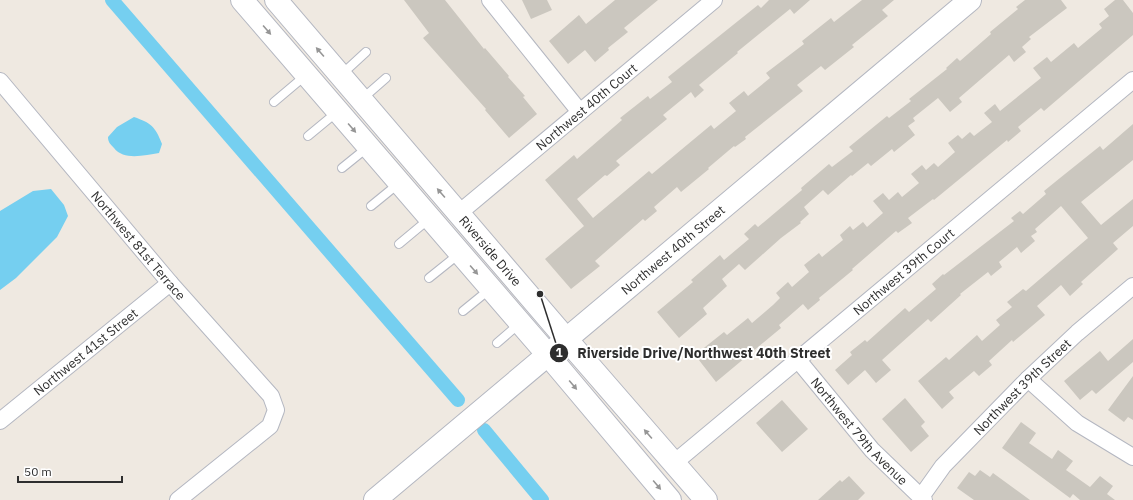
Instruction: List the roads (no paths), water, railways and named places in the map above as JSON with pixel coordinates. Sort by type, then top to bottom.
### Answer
[{"type":"street","name":"Riverside Drive","points":[[242,0],[548,355],[670,500]]},
{"type":"street","name":"Riverside Drive","points":[[276,0],[706,500]]},
{"type":"street","points":[[490,0],[580,112]]},
{"type":"street","name":"Northwest 40th Court","points":[[459,213],[714,0]]},
{"type":"street","name":"Northwest 40th Street","points":[[380,498],[970,0]]},
{"type":"street","name":"Northwest 39th Court","points":[[674,463],[1133,80]]},
{"type":"street","name":"Northwest 81st Terrace","points":[[0,82],[170,283],[271,396],[276,410],[270,426],[178,500]]},
{"type":"street","name":"Northwest 41st Street","points":[[0,421],[170,283]]},
{"type":"street","name":"Northwest 39th Street","points":[[923,499],[943,466],[1028,379],[1077,333],[1133,286]]},
{"type":"street","name":"Northwest 79th Avenue","points":[[798,360],[872,450],[923,499]]},
{"type":"street","points":[[1028,379],[1077,423],[1133,457]]},
{"type":"lane","points":[[340,75],[366,52]]},
{"type":"lane","points":[[274,102],[306,75]]},
{"type":"lane","points":[[361,100],[386,78]]},
{"type":"lane","points":[[308,136],[338,111]]},
{"type":"lane","points":[[342,168],[368,147]]},
{"type":"lane","points":[[371,206],[399,183]]},
{"type":"lane","points":[[399,244],[430,218]]},
{"type":"lane","points":[[429,278],[460,253]]},
{"type":"lane","points":[[463,311],[491,289]]},
{"type":"lane","points":[[497,343],[520,323]]},
{"type":"water","points":[[134,117],[145,121],[155,129],[162,144],[159,153],[141,156],[123,155],[110,143],[108,137],[117,127]]},
{"type":"water","points":[[51,189],[64,205],[68,216],[57,237],[16,278],[0,290],[0,211],[33,191]]},
{"type":"waterway","points":[[112,0],[458,400]]},
{"type":"waterway","points":[[484,430],[542,500]]},
{"type":"place","name":"Riverside Drive/Northwest 40th Street","points":[[540,294]]}]
